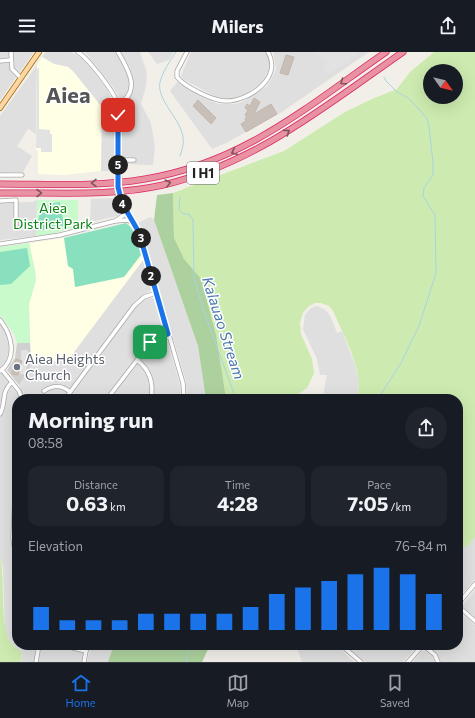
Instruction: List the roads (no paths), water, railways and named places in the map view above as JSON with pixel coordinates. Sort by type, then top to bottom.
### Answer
[{"type":"highway","name":"I H1","points":[[0,184],[113,183],[162,176],[202,165],[249,145],[273,131],[386,52]]},
{"type":"highway","name":"I H1","points":[[0,193],[121,191],[163,185],[216,169],[246,156],[281,136],[403,52]]},
{"type":"main road","points":[[0,108],[40,52]]},
{"type":"street","points":[[11,52],[13,72],[22,78]]},
{"type":"street","points":[[78,52],[86,57],[110,89],[117,106],[120,198],[140,236],[183,383],[184,394]]},
{"type":"street","points":[[117,106],[128,97],[131,90],[132,79],[129,70],[118,52]]},
{"type":"street","points":[[187,52],[176,74],[177,77],[213,99],[224,101],[236,100],[246,96],[264,84],[269,78],[271,72],[272,62],[268,52]]},
{"type":"street","points":[[0,61],[11,60]]},
{"type":"street","points":[[118,126],[131,126]]},
{"type":"street","points":[[118,160],[134,160]]},
{"type":"street","points":[[0,175],[22,175]]},
{"type":"street","points":[[0,201],[16,200],[16,225]]},
{"type":"street","points":[[115,221],[127,213]]},
{"type":"street","points":[[0,244],[47,237],[115,221],[127,220],[134,223]]},
{"type":"street","points":[[44,391],[52,386],[57,386],[70,392],[134,306],[144,297],[156,293]]},
{"type":"street","points":[[0,320],[10,335],[12,345],[9,360],[1,370],[20,394]]},
{"type":"street","points":[[112,394],[150,342],[157,337],[168,334]]},
{"type":"street","points":[[137,360],[150,376],[152,387],[151,394]]},
{"type":"street","points":[[0,414],[3,407],[4,391],[12,382]]},
{"type":"street","points":[[463,599],[475,584]]},
{"type":"street","points":[[463,610],[475,621]]},
{"type":"street","points":[[36,662],[38,650]]},
{"type":"street","points":[[82,650],[86,651],[84,662]]},
{"type":"street","points":[[347,650],[359,661]]},
{"type":"street","points":[[408,662],[419,650]]},
{"type":"street","points":[[429,650],[435,655],[438,662]]},
{"type":"waterway","name":"Kalauao Stream","points":[[176,52],[163,74],[160,82],[160,89],[165,103],[182,131],[183,142],[180,156]]},
{"type":"waterway","points":[[381,394],[401,363],[419,326],[436,273],[435,215],[423,196],[424,188],[433,175],[429,126],[427,119],[420,110],[408,98],[397,92],[384,77]]},
{"type":"waterway","name":"Kalauao Stream","points":[[180,197],[179,209],[183,214],[189,214],[193,220],[194,277],[202,306],[234,394]]},
{"type":"waterway","name":"Kalauao Stream","points":[[186,662],[189,650]]},
{"type":"place","name":"Aiea Heights Church","points":[[17,367]]},
{"type":"district","name":"Aiea","points":[[68,95]]},
{"type":"park label","name":"Aiea District Park","points":[[53,216]]}]
